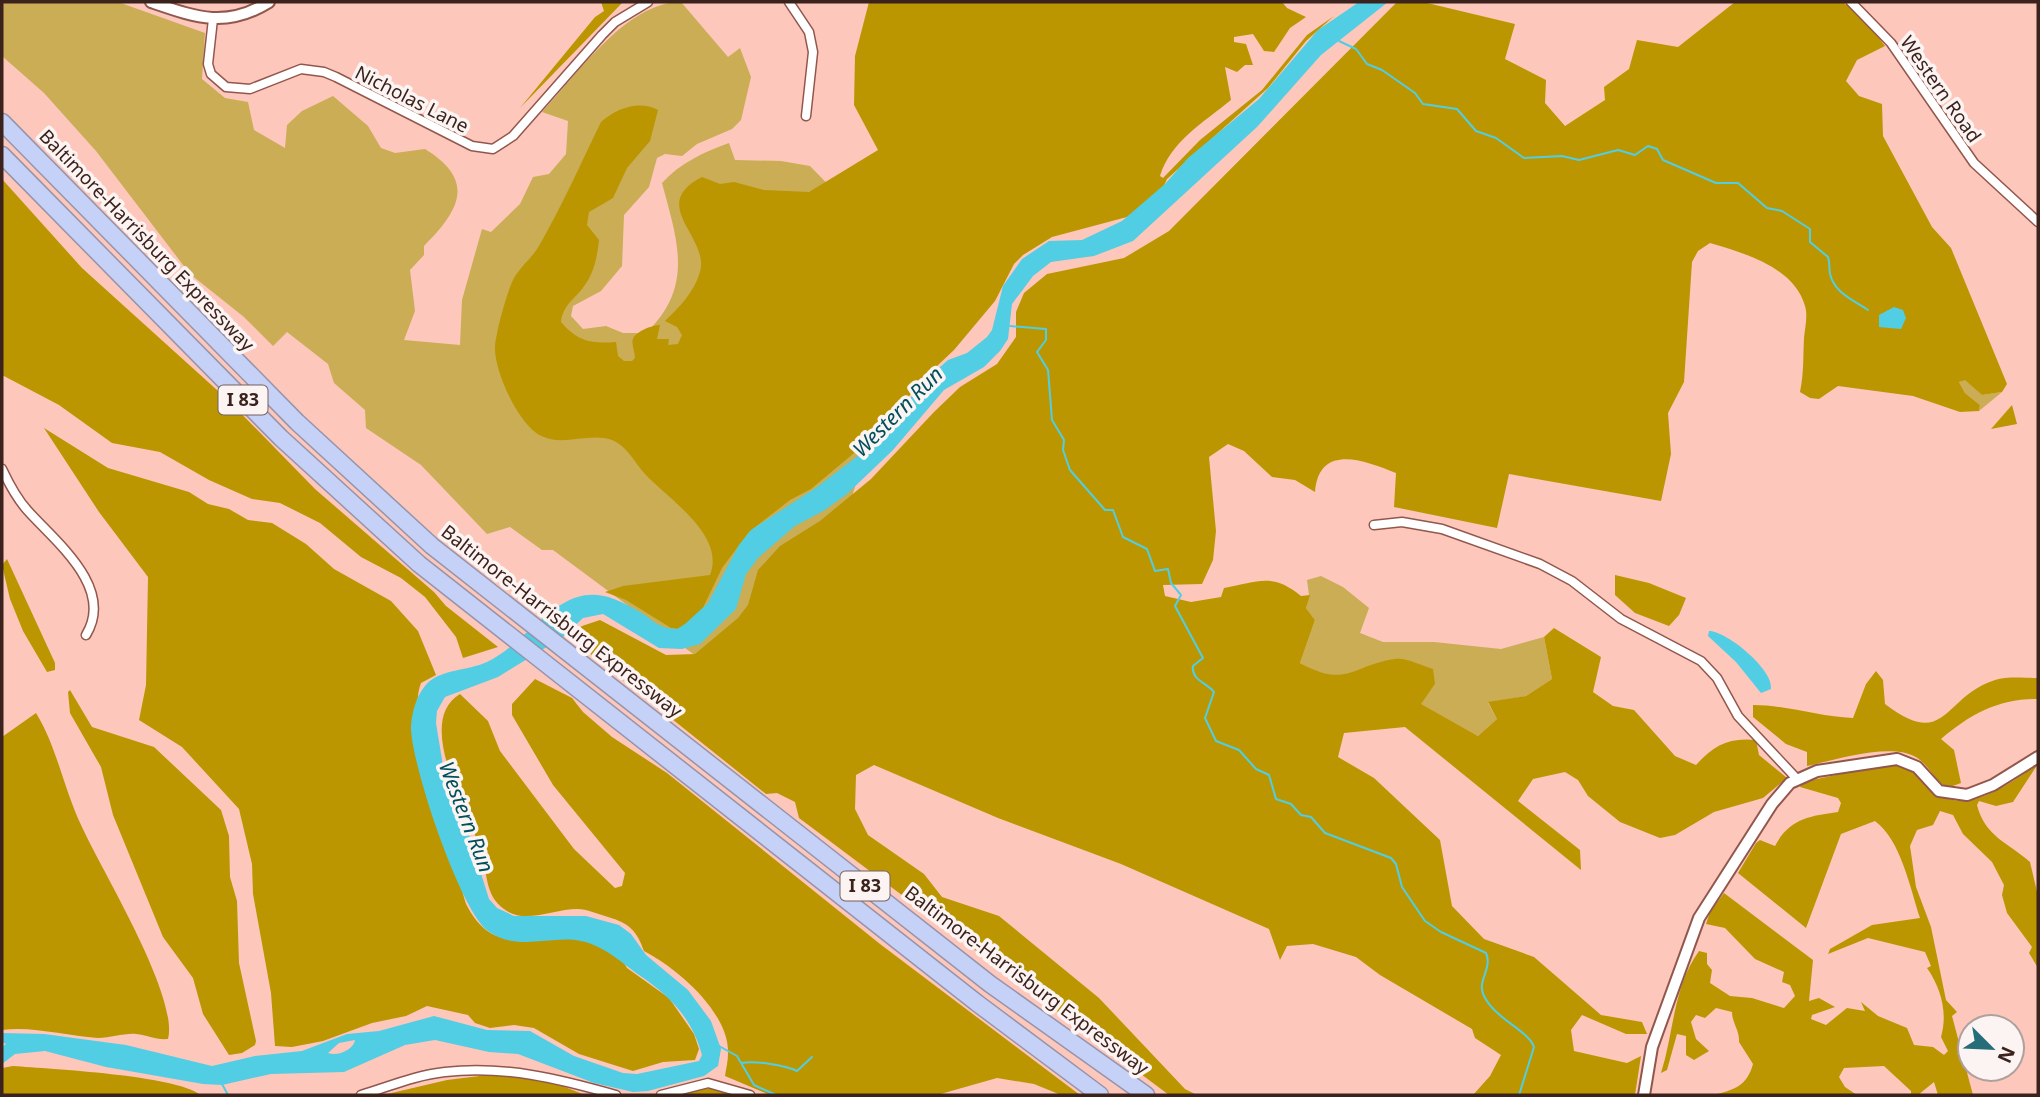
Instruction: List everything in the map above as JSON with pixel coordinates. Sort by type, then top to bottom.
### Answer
[{"type":"highway","name":"Baltimore-Harrisburg Expressway","points":[[2,122],[332,456],[432,546],[990,984],[1146,1095]]},
{"type":"highway","name":"I 83","points":[[2,155],[297,453],[394,542],[499,629],[1100,1095]]},
{"type":"street","points":[[151,2],[213,19],[236,18],[269,2]]},
{"type":"street","name":"Nicholas Lane","points":[[213,19],[208,64],[211,74],[226,87],[242,91],[291,71],[312,69],[335,77],[472,146],[493,149],[513,136],[615,22],[648,2]]},
{"type":"street","points":[[789,2],[808,32],[813,51],[806,116]]},
{"type":"street","name":"Western Road","points":[[1851,2],[1891,43],[1958,143],[2038,222]]},
{"type":"street","points":[[2,469],[26,510],[68,552],[84,577],[94,610],[93,623],[86,635]]},
{"type":"street","points":[[1374,525],[1402,522],[1441,529],[1540,564],[1572,581],[1621,620],[1692,653],[1717,678],[1738,716],[1797,779]]},
{"type":"street","points":[[1644,1095],[1660,1023],[1703,908],[1778,796],[1797,779],[1817,771],[1897,759],[1917,767],[1940,791],[1967,795],[1993,785],[2038,757]]},
{"type":"street","points":[[361,1095],[446,1072],[523,1073],[566,1081],[616,1095]]},
{"type":"street","points":[[661,1095],[708,1083],[750,1095]]},
{"type":"shaded area","points":[[2,2],[118,2],[205,33],[202,79],[225,98],[248,102],[254,130],[285,148],[287,125],[302,111],[333,96],[368,126],[381,148],[395,153],[425,149],[452,173],[457,185],[457,196],[446,221],[424,246],[424,255],[410,270],[415,311],[404,340],[460,345],[462,300],[482,229],[491,232],[520,204],[533,177],[549,174],[566,154],[568,121],[542,112],[587,61],[622,27],[641,14],[661,5],[681,2],[728,57],[740,48],[751,77],[741,120],[732,129],[697,144],[682,156],[665,154],[657,158],[649,187],[624,215],[622,266],[601,291],[573,306],[571,316],[583,329],[606,326],[623,333],[646,333],[671,298],[677,280],[676,243],[662,183],[693,159],[729,143],[735,160],[781,161],[810,166],[921,280],[781,719],[553,550],[542,550],[510,527],[487,534],[421,465],[366,428],[365,410],[334,383],[328,364],[287,332],[273,346],[244,317],[190,274],[96,151],[44,93],[2,56]]},
{"type":"shaded area","points":[[601,2],[623,2],[520,108],[595,17],[604,11]]},
{"type":"shaded area","points":[[869,2],[1282,2],[1287,8],[1306,17],[1290,28],[1274,52],[1264,51],[1253,34],[1234,37],[1234,42],[1246,44],[1253,65],[1245,65],[1237,72],[1225,67],[1231,100],[1180,143],[1165,164],[1160,176],[1163,178],[1200,140],[1262,90],[1307,35],[1334,16],[1306,41],[1268,88],[1167,179],[1161,192],[1127,217],[1052,237],[1023,255],[1014,264],[995,301],[954,350],[921,381],[884,428],[811,489],[790,500],[749,532],[722,568],[701,612],[679,629],[671,628],[626,600],[605,592],[623,586],[710,575],[713,560],[710,546],[692,519],[617,443],[595,437],[552,439],[535,432],[526,423],[510,398],[496,357],[496,340],[508,293],[513,280],[547,231],[601,122],[628,107],[651,107],[658,110],[650,141],[627,168],[613,198],[589,212],[587,225],[599,240],[596,259],[589,278],[566,308],[561,322],[585,340],[616,342],[618,356],[624,361],[632,361],[635,358],[633,339],[649,327],[660,325],[657,339],[669,339],[668,345],[678,344],[682,335],[677,327],[665,321],[690,293],[700,272],[701,259],[680,210],[680,199],[687,188],[702,177],[720,184],[734,182],[764,190],[809,192],[878,150],[854,105],[855,56]]},
{"type":"shaded area","points":[[1397,2],[1423,2],[1515,24],[1505,59],[1546,80],[1545,103],[1565,126],[1605,100],[1604,87],[1629,69],[1637,40],[1678,47],[1735,2],[1843,2],[1865,20],[1885,46],[1857,60],[1846,81],[1859,96],[1882,104],[1883,136],[1932,227],[1951,248],[2007,384],[2002,392],[1982,395],[1965,380],[1959,382],[1965,393],[1980,405],[1979,411],[1960,412],[1913,396],[1838,386],[1819,399],[1810,398],[1800,392],[1806,313],[1799,293],[1790,281],[1766,264],[1710,243],[1698,251],[1692,262],[1684,382],[1668,413],[1671,454],[1661,501],[1509,474],[1497,528],[1394,507],[1396,473],[1371,464],[1346,459],[1334,461],[1325,466],[1318,476],[1315,492],[1295,480],[1272,477],[1244,451],[1228,444],[1209,457],[1216,531],[1213,560],[1202,584],[1163,585],[1165,596],[1191,602],[1221,597],[1224,588],[1264,581],[1282,584],[1301,596],[1310,595],[1306,608],[1315,620],[1300,663],[1316,671],[1339,675],[1399,659],[1433,669],[1435,684],[1421,704],[1478,736],[1497,719],[1488,702],[1526,696],[1552,679],[1544,637],[1554,628],[1601,657],[1593,692],[1613,706],[1634,710],[1675,756],[1696,765],[1709,752],[1730,741],[1756,740],[1759,755],[1787,778],[1763,798],[1714,812],[1675,835],[1660,838],[1620,822],[1588,796],[1578,780],[1565,772],[1533,779],[1518,801],[1580,850],[1581,870],[1405,727],[1344,733],[1338,757],[1374,778],[1440,840],[1452,906],[1484,939],[1534,957],[1601,1015],[1642,1022],[1647,1034],[1626,1034],[1582,1015],[1571,1030],[1574,1051],[1627,1063],[1641,1056],[1635,1095],[1473,1095],[1490,1076],[1501,1055],[1475,1038],[1472,1029],[1380,975],[1356,957],[1313,944],[1287,946],[1280,960],[1269,929],[1121,864],[998,818],[874,765],[856,775],[855,809],[868,835],[924,874],[942,897],[999,916],[1099,998],[1185,1089],[1197,1095],[1169,1095],[799,818],[795,802],[777,793],[766,794],[568,636],[582,626],[600,620],[666,655],[695,654],[738,618],[748,605],[758,570],[780,546],[820,521],[871,479],[960,387],[997,364],[1016,337],[1016,312],[1024,293],[1047,274],[1124,258],[1169,231]]},
{"type":"shaded area","points":[[2,179],[82,268],[228,400],[315,489],[434,592],[446,606],[498,647],[463,658],[456,637],[425,597],[401,578],[361,557],[320,523],[280,503],[252,499],[209,480],[160,452],[112,443],[59,405],[2,375]]},
{"type":"shaded area","points":[[1965,379],[1982,395],[2002,392],[1979,411],[1980,405],[1965,393],[1959,382]]},
{"type":"shaded area","points":[[2012,405],[2017,424],[1991,429]]},
{"type":"shaded area","points":[[44,428],[108,468],[189,492],[208,504],[229,509],[248,520],[272,523],[306,544],[334,569],[391,601],[418,631],[436,675],[421,683],[418,703],[424,759],[466,904],[477,921],[488,932],[501,937],[576,938],[617,951],[627,968],[669,998],[694,1034],[699,1049],[695,1060],[663,1062],[633,1071],[579,1054],[534,1028],[514,1025],[490,1028],[475,1023],[468,1015],[427,1006],[406,1016],[372,1023],[323,1041],[292,1047],[275,1046],[271,993],[253,894],[252,864],[239,809],[182,747],[139,720],[146,685],[148,577],[99,512]]},
{"type":"shaded area","points":[[7,559],[55,663],[55,670],[47,672],[23,631],[10,599],[2,565]]},
{"type":"shaded area","points":[[1615,575],[1649,583],[1686,598],[1679,615],[1669,626],[1635,613],[1615,595]]},
{"type":"shaded area","points":[[1321,576],[1343,587],[1369,608],[1360,633],[1383,642],[1434,642],[1501,649],[1544,637],[1552,679],[1526,696],[1488,703],[1497,719],[1478,736],[1420,704],[1435,684],[1354,673],[1338,677],[1316,672],[1300,663],[1315,620],[1306,608],[1309,595],[1307,580]]},
{"type":"shaded area","points":[[1876,671],[1883,680],[1885,704],[1905,717],[1921,722],[1933,722],[1978,688],[2000,679],[2038,678],[2038,699],[2011,701],[1986,709],[1941,739],[1954,750],[1961,783],[1947,788],[1920,760],[1910,754],[1866,753],[1807,766],[1807,752],[1786,744],[1753,717],[1753,705],[1853,718],[1866,684]]},
{"type":"shaded area","points":[[535,679],[572,698],[583,712],[612,737],[667,773],[880,944],[1080,1095],[1061,1095],[1034,1084],[997,1078],[937,1095],[770,1095],[725,1076],[728,1057],[726,1038],[711,1008],[686,980],[644,951],[635,933],[627,925],[581,909],[521,916],[504,909],[490,890],[481,851],[457,792],[443,746],[442,725],[447,707],[460,694],[488,721],[500,751],[574,849],[615,888],[622,886],[625,873],[553,785],[512,715],[512,704]]},
{"type":"shaded area","points":[[70,690],[92,727],[154,747],[221,810],[229,836],[230,877],[237,901],[239,963],[256,1041],[255,1045],[242,1053],[229,1055],[203,1014],[193,978],[163,937],[113,815],[101,767],[70,713]]},
{"type":"shaded area","points":[[36,713],[50,740],[82,827],[151,965],[168,1019],[168,1039],[136,1034],[98,1038],[38,1030],[2,1030],[2,737]]},
{"type":"shaded area","points":[[1897,762],[1939,795],[1964,801],[1991,793],[2038,764],[2013,802],[1996,806],[1979,801],[1977,805],[1992,832],[2030,862],[2038,896],[2038,968],[2029,953],[2032,947],[2007,913],[2002,895],[2004,885],[1992,862],[1963,834],[1953,815],[1940,811],[1933,825],[1917,830],[1910,846],[1916,887],[1931,927],[1946,1000],[1957,1012],[1952,1016],[1956,1031],[1956,1083],[1970,1083],[1973,1095],[1938,1095],[1934,1082],[1918,1095],[1911,1095],[1911,1091],[1884,1066],[1844,1068],[1839,1077],[1845,1087],[1857,1095],[1713,1095],[1739,1086],[1753,1064],[1739,1042],[1732,1012],[1716,1008],[1705,1018],[1696,1015],[1691,1022],[1696,1039],[1709,1051],[1694,1060],[1686,1055],[1686,1036],[1677,1034],[1667,1070],[1661,1073],[1679,995],[1690,965],[1699,951],[1707,953],[1707,964],[1712,970],[1710,983],[1730,996],[1752,998],[1784,1008],[1795,996],[1790,985],[1782,982],[1784,972],[1755,959],[1725,928],[1706,924],[1710,912],[1724,893],[1813,960],[1809,1001],[1819,998],[1835,1007],[1812,1015],[1811,1019],[1826,1025],[1847,1008],[1865,1011],[1861,1002],[1878,1016],[1907,1028],[1914,1045],[1933,1047],[1944,1055],[1948,1051],[1941,1037],[1944,1019],[1942,1001],[1927,968],[1931,966],[1925,952],[1868,938],[1828,954],[1830,949],[1872,925],[1920,918],[1898,852],[1884,829],[1875,821],[1841,834],[1806,928],[1738,873],[1760,840],[1775,846],[1793,824],[1818,815],[1838,812],[1841,803],[1838,798],[1800,787],[1803,782]]},
{"type":"shaded area","points":[[13,1066],[82,1071],[166,1082],[201,1095],[2,1095],[2,1068]]},
{"type":"shaded area","points":[[496,1074],[555,1083],[585,1095],[383,1095],[447,1080]]},
{"type":"shaded area","points":[[721,1088],[736,1095],[685,1095],[696,1089]]},
{"type":"water","name":"Western Run","points":[[1359,2],[1388,2],[1321,55],[1257,127],[1133,241],[1094,256],[1051,262],[1033,276],[1012,304],[1008,339],[1000,351],[984,367],[944,390],[893,450],[847,494],[795,526],[759,557],[746,574],[736,609],[700,644],[682,649],[659,648],[603,614],[583,618],[563,637],[498,677],[445,697],[437,711],[436,723],[445,778],[467,829],[489,899],[497,908],[514,916],[586,916],[619,925],[631,934],[646,955],[688,990],[711,1021],[721,1049],[718,1066],[704,1076],[648,1091],[633,1092],[594,1083],[518,1054],[489,1052],[435,1040],[405,1045],[344,1072],[271,1074],[222,1085],[106,1067],[45,1051],[15,1054],[2,1064],[2,1047],[6,1044],[2,1042],[2,1033],[44,1034],[126,1045],[212,1066],[255,1056],[302,1051],[347,1034],[379,1031],[434,1016],[487,1030],[530,1031],[574,1056],[623,1073],[637,1074],[699,1061],[702,1055],[698,1042],[678,1009],[661,991],[609,953],[575,940],[509,940],[488,931],[477,918],[451,867],[419,770],[411,726],[415,705],[422,690],[437,676],[479,665],[494,658],[571,599],[596,595],[609,597],[667,628],[677,629],[685,624],[708,603],[739,545],[751,530],[817,487],[859,455],[932,374],[948,360],[967,353],[987,337],[992,330],[1003,286],[1022,259],[1049,241],[1082,240],[1122,221],[1165,184],[1188,158],[1259,99],[1318,30]],"holes":[[[355,1040],[341,1053],[328,1053],[339,1043]]]},
{"type":"water","points":[[1894,307],[1903,310],[1906,318],[1901,329],[1879,327],[1879,315]]},
{"type":"water","points":[[1709,631],[1727,637],[1748,653],[1765,672],[1771,689],[1761,693],[1736,662],[1708,636]]},
{"type":"waterway","points":[[1339,41],[1356,49],[1367,64],[1382,70],[1415,93],[1423,104],[1457,109],[1476,131],[1496,138],[1524,158],[1562,156],[1579,160],[1618,150],[1635,155],[1648,146],[1657,149],[1663,160],[1716,183],[1738,183],[1767,208],[1782,211],[1810,229],[1810,242],[1828,257],[1830,274],[1836,287],[1868,310]]},
{"type":"waterway","points":[[1010,326],[1046,329],[1046,340],[1037,352],[1048,370],[1052,420],[1064,440],[1063,450],[1070,470],[1105,510],[1113,510],[1123,537],[1147,549],[1155,571],[1168,569],[1171,583],[1181,595],[1175,606],[1203,658],[1193,666],[1194,675],[1214,692],[1205,718],[1216,741],[1239,750],[1256,769],[1269,775],[1276,799],[1291,804],[1301,815],[1311,817],[1325,833],[1391,858],[1396,864],[1402,887],[1425,921],[1441,932],[1486,953],[1488,964],[1482,985],[1484,996],[1496,1012],[1525,1035],[1534,1047],[1519,1095]]},
{"type":"waterway","points":[[719,1046],[737,1056],[754,1085],[776,1095]]},
{"type":"waterway","points":[[742,1063],[771,1064],[797,1071],[812,1057]]},
{"type":"waterway","points":[[222,1084],[228,1095]]}]
